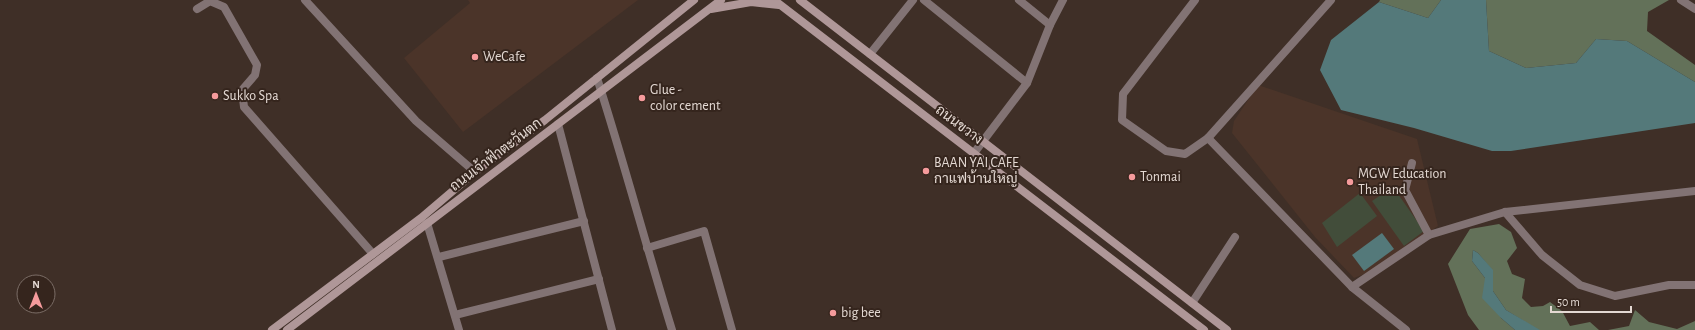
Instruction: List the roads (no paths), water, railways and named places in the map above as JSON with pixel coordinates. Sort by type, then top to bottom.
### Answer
[{"type":"main road","name":"ถนนเจ้าฟ้าตะวันตก","points":[[272,330],[421,218],[475,172],[597,78],[694,0]]},
{"type":"main road","name":"ถนนเจ้าฟ้าตะวันตก","points":[[287,330],[721,0]]},
{"type":"main road","name":"ถนนขวาง","points":[[774,0],[1204,330]]},
{"type":"main road","name":"ถนนขวาง","points":[[800,0],[1228,330]]},
{"type":"main road","points":[[709,9],[750,2],[782,6]]},
{"type":"street","points":[[305,0],[416,121],[475,172]]},
{"type":"street","points":[[870,54],[913,0]]},
{"type":"street","points":[[924,0],[1027,83]]},
{"type":"street","points":[[1019,0],[1050,25]]},
{"type":"street","points":[[974,153],[1027,83],[1050,25],[1063,0]]},
{"type":"street","points":[[1195,0],[1123,94],[1122,120],[1166,151],[1185,154],[1208,138],[1331,0]]},
{"type":"street","points":[[1682,0],[1695,9]]},
{"type":"street","points":[[197,9],[210,2],[224,7],[257,65],[254,75],[242,90],[244,107],[373,254]]},
{"type":"street","points":[[597,78],[627,174],[647,248],[672,330]]},
{"type":"street","points":[[558,124],[612,330]]},
{"type":"street","points":[[1208,138],[1352,287],[1406,330]]},
{"type":"street","points":[[1412,163],[1405,190],[1430,235]]},
{"type":"street","points":[[1352,287],[1430,235],[1505,212],[1695,191]]},
{"type":"street","points":[[1505,212],[1542,255],[1580,285],[1615,296],[1669,285],[1695,285]]},
{"type":"street","points":[[439,257],[584,221]]},
{"type":"street","points":[[428,223],[459,330]]},
{"type":"street","points":[[647,248],[704,232],[732,330]]},
{"type":"street","points":[[1192,303],[1235,237]]},
{"type":"street","points":[[455,315],[599,279]]},
{"type":"water","points":[[1441,0],[1486,0],[1489,51],[1526,68],[1576,63],[1596,39],[1627,41],[1695,82],[1695,123],[1511,151],[1492,151],[1414,128],[1341,110],[1320,70],[1331,40],[1379,2],[1428,18]]},
{"type":"water","points":[[1382,233],[1394,249],[1364,271],[1352,255]]},
{"type":"water","points":[[1473,250],[1478,253],[1493,270],[1493,291],[1506,310],[1540,330],[1515,330],[1482,298],[1485,278],[1472,261]]},
{"type":"place","name":"WeCafe","points":[[475,57]]},
{"type":"place","name":"Sukko Spa","points":[[215,96]]},
{"type":"place","name":"Glue - color cement","points":[[642,98]]},
{"type":"place","name":"BAAN YAI CAFE กาแฟบ้านใหญ่","points":[[926,171]]},
{"type":"place","name":"Tonmai","points":[[1132,177]]},
{"type":"place","name":"MGW Education Thailand","points":[[1350,182]]},
{"type":"place","name":"big bee","points":[[833,313]]}]
